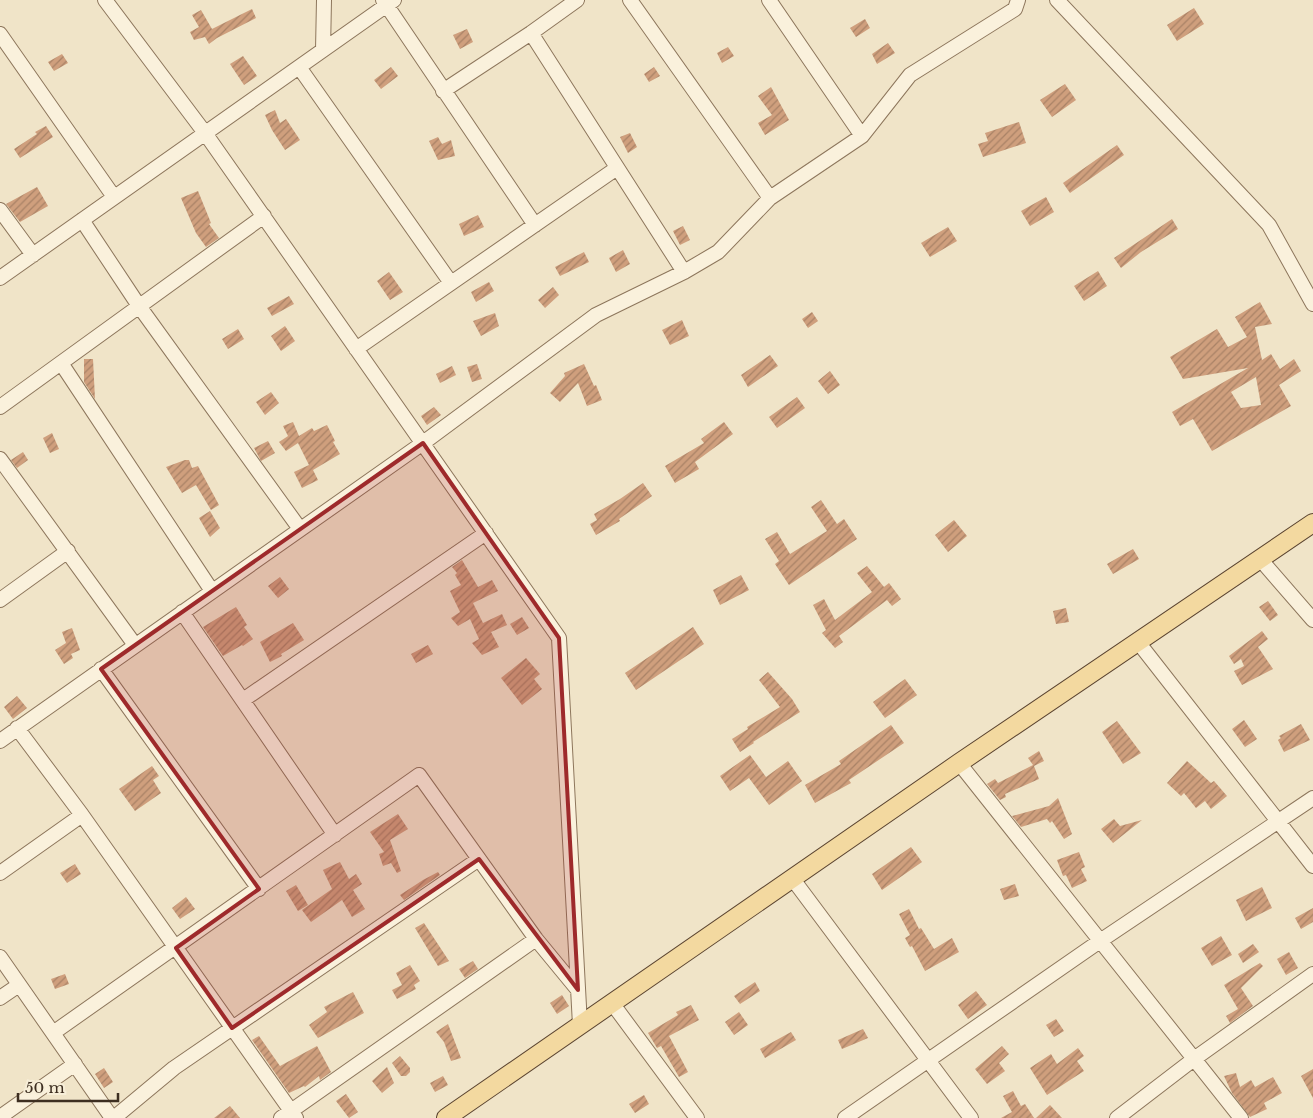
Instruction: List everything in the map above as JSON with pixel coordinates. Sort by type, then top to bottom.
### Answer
[{"type":"main road","points":[[446,1118],[960,762],[1313,523]]},
{"type":"street","points":[[105,0],[205,133],[559,638],[580,1025]]},
{"type":"street","points":[[323,50],[324,0]]},
{"type":"street","points":[[442,91],[578,0]]},
{"type":"street","points":[[630,0],[770,198]]},
{"type":"street","points":[[770,0],[862,136]]},
{"type":"street","points":[[0,741],[423,443],[596,315],[684,272],[718,252],[770,198],[862,136],[910,75],[1015,9],[1018,0]]},
{"type":"street","points":[[1057,0],[1269,225],[1313,304]]},
{"type":"street","points":[[0,278],[388,2],[442,91],[535,225]]},
{"type":"street","points":[[531,33],[684,272]]},
{"type":"street","points":[[0,34],[114,197]]},
{"type":"street","points":[[299,67],[451,283]]},
{"type":"street","points":[[356,349],[617,168]]},
{"type":"street","points":[[0,210],[33,255]]},
{"type":"street","points":[[0,408],[264,216]]},
{"type":"street","points":[[82,220],[139,306],[300,529]]},
{"type":"street","points":[[62,363],[212,590]]},
{"type":"street","points":[[0,459],[135,645]]},
{"type":"street","points":[[243,700],[486,533]]},
{"type":"street","points":[[1,597],[68,551]]},
{"type":"street","points":[[1260,559],[1313,620]]},
{"type":"street","points":[[182,612],[335,835]]},
{"type":"street","points":[[1138,642],[1313,866]]},
{"type":"street","points":[[101,669],[259,889]]},
{"type":"street","points":[[17,728],[176,948],[290,1116],[536,939]]},
{"type":"street","points":[[960,762],[1241,1118]]},
{"type":"street","points":[[53,1034],[419,775],[536,939],[578,990]]},
{"type":"street","points":[[845,1118],[1100,941],[1313,798]]},
{"type":"street","points":[[0,873],[82,816]]},
{"type":"street","points":[[0,957],[113,1118],[174,1068],[479,859]]},
{"type":"street","points":[[792,878],[971,1118]]},
{"type":"street","points":[[1117,1118],[1194,1059],[1313,974]]},
{"type":"street","points":[[0,998],[19,985]]},
{"type":"street","points":[[612,1004],[698,1118]]},
{"type":"street","points":[[0,1117],[74,1064]]},
{"type":"highlighted area","points":[[423,443],[559,638],[578,990],[479,859],[232,1028],[176,948],[259,889],[101,669]]},
{"type":"building","points":[[1194,8],[1204,24],[1177,41],[1167,25]]},
{"type":"building","points":[[252,9],[256,18],[209,44],[205,37],[194,40],[190,32],[199,27],[192,15],[201,10],[212,29]]},
{"type":"building","points":[[865,19],[870,28],[856,37],[850,28]]},
{"type":"building","points":[[467,29],[473,42],[460,49],[453,35]]},
{"type":"building","points":[[888,43],[895,53],[877,64],[872,54]]},
{"type":"building","points":[[728,47],[734,56],[722,63],[717,53]]},
{"type":"building","points":[[62,54],[68,63],[54,71],[48,62]]},
{"type":"building","points":[[243,56],[257,76],[244,85],[230,64]]},
{"type":"building","points":[[391,67],[398,76],[381,89],[374,80]]},
{"type":"building","points":[[654,67],[660,76],[649,82],[644,74]]},
{"type":"building","points":[[1065,84],[1076,100],[1052,117],[1040,100]]},
{"type":"building","points":[[771,87],[789,120],[765,135],[758,123],[772,115],[758,96]]},
{"type":"building","points":[[275,110],[280,123],[286,119],[300,140],[285,150],[265,115]]},
{"type":"building","points":[[1019,122],[1026,143],[983,157],[978,144],[988,141],[985,133]]},
{"type":"building","points":[[46,126],[53,137],[20,158],[14,149],[37,134],[35,132]]},
{"type":"building","points":[[630,133],[637,147],[628,153],[620,137]]},
{"type":"building","points":[[438,137],[442,144],[451,140],[455,156],[438,160],[429,141]]},
{"type":"building","points":[[1117,145],[1124,155],[1070,193],[1063,183]]},
{"type":"building","points":[[37,187],[48,206],[20,222],[6,204]]},
{"type":"building","points":[[198,191],[211,223],[209,224],[219,238],[206,247],[196,233],[181,198]]},
{"type":"building","points":[[1046,197],[1054,212],[1030,226],[1021,211]]},
{"type":"building","points":[[478,215],[484,227],[464,236],[459,224]]},
{"type":"building","points":[[1172,219],[1178,229],[1141,252],[1121,268],[1114,258]]},
{"type":"building","points":[[683,226],[690,240],[680,245],[673,231]]},
{"type":"building","points":[[948,227],[957,241],[930,257],[921,243]]},
{"type":"building","points":[[623,250],[630,264],[616,272],[609,258]]},
{"type":"building","points":[[584,252],[589,262],[560,276],[555,267]]},
{"type":"building","points":[[1098,271],[1107,286],[1084,301],[1074,286]]},
{"type":"building","points":[[389,272],[403,292],[390,300],[377,281]]},
{"type":"building","points":[[489,282],[494,291],[476,302],[471,292]]},
{"type":"building","points":[[553,287],[559,295],[545,308],[538,300]]},
{"type":"building","points":[[289,296],[294,304],[272,316],[267,308]]},
{"type":"building","points":[[1260,302],[1272,324],[1255,327],[1262,360],[1271,354],[1280,369],[1294,359],[1301,371],[1279,385],[1291,406],[1212,451],[1193,419],[1180,426],[1172,412],[1248,368],[1183,379],[1170,357],[1217,329],[1228,347],[1247,337],[1235,317]],"holes":[[[1256,377],[1261,405],[1241,408],[1231,392]]]},
{"type":"building","points":[[812,312],[818,321],[808,328],[802,319]]},
{"type":"building","points":[[495,313],[499,326],[481,336],[473,321]]},
{"type":"building","points":[[682,320],[689,336],[670,345],[662,330]]},
{"type":"building","points":[[285,326],[295,341],[281,351],[271,336]]},
{"type":"building","points":[[238,329],[244,339],[228,349],[222,339]]},
{"type":"building","points":[[770,355],[778,366],[748,387],[741,375]]},
{"type":"building","points":[[84,359],[93,359],[95,399],[84,382]]},
{"type":"building","points":[[477,364],[482,379],[472,382],[467,367]]},
{"type":"building","points":[[584,364],[602,400],[587,406],[578,383],[560,402],[550,393],[565,376],[564,373]]},
{"type":"building","points":[[452,366],[456,375],[440,383],[436,374]]},
{"type":"building","points":[[830,371],[840,385],[828,394],[818,381]]},
{"type":"building","points":[[271,392],[279,403],[265,415],[256,402]]},
{"type":"building","points":[[797,397],[805,408],[777,428],[769,417]]},
{"type":"building","points":[[434,407],[441,415],[427,425],[421,416]]},
{"type":"building","points":[[293,422],[299,436],[312,428],[314,431],[327,425],[340,454],[313,470],[318,480],[302,488],[294,472],[309,465],[298,443],[286,451],[279,442],[288,436],[283,426]]},
{"type":"building","points":[[724,422],[733,434],[695,462],[699,469],[675,483],[665,466],[704,443],[701,439]]},
{"type":"building","points":[[52,433],[59,449],[50,453],[43,438]]},
{"type":"building","points":[[268,441],[275,453],[261,461],[254,448]]},
{"type":"building","points":[[23,452],[28,460],[17,468],[11,460]]},
{"type":"building","points":[[189,460],[192,468],[198,466],[219,505],[211,510],[196,485],[182,493],[166,467]]},
{"type":"building","points":[[643,483],[652,496],[619,519],[620,521],[596,535],[590,524],[597,520],[594,514]]},
{"type":"building","points":[[821,500],[837,524],[844,519],[857,539],[789,585],[775,564],[779,561],[765,539],[777,532],[790,554],[827,531],[811,507]]},
{"type":"building","points":[[210,511],[220,528],[210,537],[199,518]]},
{"type":"building","points":[[954,520],[967,536],[948,552],[935,535]]},
{"type":"building","points":[[1133,549],[1139,559],[1113,574],[1107,564]]},
{"type":"building","points":[[462,560],[478,587],[492,580],[498,591],[473,603],[483,623],[502,614],[507,625],[491,632],[499,647],[482,655],[472,643],[479,639],[470,619],[458,626],[451,618],[460,612],[450,591],[461,585],[455,575],[457,573],[452,567]]},
{"type":"building","points":[[867,566],[884,587],[889,583],[901,599],[892,606],[887,600],[839,636],[843,642],[835,648],[822,633],[826,630],[813,605],[824,599],[835,620],[872,592],[857,573]]},
{"type":"building","points":[[741,575],[749,590],[720,605],[713,590]]},
{"type":"building","points":[[280,577],[289,589],[278,598],[268,586]]},
{"type":"building","points":[[1268,601],[1278,615],[1270,621],[1259,607]]},
{"type":"building","points":[[236,607],[247,625],[244,627],[253,639],[223,656],[203,627]]},
{"type":"building","points":[[1066,608],[1069,622],[1056,624],[1053,611]]},
{"type":"building","points":[[522,617],[529,628],[517,635],[510,624]]},
{"type":"building","points":[[293,623],[304,640],[270,662],[260,642]]},
{"type":"building","points":[[693,627],[704,644],[636,690],[625,673]]},
{"type":"building","points":[[72,628],[80,650],[71,654],[73,658],[64,664],[55,650],[66,643],[62,632]]},
{"type":"building","points":[[1262,631],[1268,639],[1258,647],[1273,669],[1242,685],[1234,671],[1244,666],[1241,659],[1234,664],[1229,656]]},
{"type":"building","points":[[428,645],[433,654],[416,663],[411,654]]},
{"type":"building","points":[[526,658],[540,674],[534,679],[542,689],[522,705],[501,678]]},
{"type":"building","points":[[768,672],[792,699],[800,712],[740,752],[732,739],[748,729],[747,727],[780,707],[759,680]]},
{"type":"building","points":[[905,679],[917,695],[885,718],[873,702]]},
{"type":"building","points":[[17,696],[27,708],[13,719],[4,707]]},
{"type":"building","points":[[1244,720],[1257,739],[1245,747],[1232,729]]},
{"type":"building","points":[[1117,721],[1141,753],[1123,764],[1102,732]]},
{"type":"building","points":[[1301,724],[1310,740],[1284,752],[1278,740],[1281,738],[1279,736]]},
{"type":"building","points":[[891,725],[904,743],[849,780],[851,783],[815,803],[805,785],[841,764],[839,761]]},
{"type":"building","points":[[1039,751],[1044,761],[1034,766],[1039,779],[1005,794],[1006,797],[1000,800],[987,784],[995,779],[998,783],[1033,765],[1028,758]]},
{"type":"building","points":[[750,755],[766,777],[788,761],[802,781],[769,805],[749,778],[730,791],[720,776]]},
{"type":"building","points":[[1187,761],[1211,783],[1214,781],[1227,796],[1211,809],[1205,801],[1196,808],[1184,793],[1181,796],[1167,783]]},
{"type":"building","points":[[152,766],[159,776],[153,780],[161,793],[135,811],[119,789]]},
{"type":"building","points":[[1058,798],[1072,834],[1064,839],[1052,821],[1050,823],[1047,819],[1021,827],[1012,816],[1049,806]]},
{"type":"building","points":[[398,814],[408,829],[390,840],[401,871],[397,873],[391,863],[383,866],[379,854],[384,852],[370,832]]},
{"type":"building","points":[[1114,819],[1120,826],[1142,820],[1113,843],[1101,829]]},
{"type":"building","points":[[911,847],[922,862],[882,890],[872,874]]},
{"type":"building","points":[[1079,852],[1085,867],[1081,869],[1087,881],[1072,888],[1066,875],[1063,876],[1057,860]]},
{"type":"building","points":[[340,862],[349,879],[356,874],[362,884],[353,890],[365,909],[352,917],[342,900],[311,922],[302,910],[332,889],[323,870]]},
{"type":"building","points":[[75,864],[81,874],[67,883],[60,873]]},
{"type":"building","points":[[438,872],[440,875],[404,900],[400,895],[423,880]]},
{"type":"building","points":[[1015,884],[1019,896],[1004,900],[1000,889]]},
{"type":"building","points":[[296,885],[308,905],[298,911],[286,891]]},
{"type":"building","points":[[1262,887],[1272,908],[1246,921],[1236,900]]},
{"type":"building","points":[[186,897],[195,909],[180,919],[172,908]]},
{"type":"building","points":[[1313,908],[1313,922],[1301,929],[1295,918]]},
{"type":"building","points":[[909,909],[919,929],[921,928],[934,949],[952,938],[959,952],[925,971],[912,946],[910,947],[905,938],[910,935],[899,914]]},
{"type":"building","points":[[424,923],[449,961],[438,966],[415,928]]},
{"type":"building","points":[[1221,936],[1232,955],[1212,966],[1201,948]]},
{"type":"building","points":[[1253,944],[1259,952],[1243,963],[1238,954]]},
{"type":"building","points":[[1289,952],[1298,968],[1286,975],[1277,959]]},
{"type":"building","points":[[473,961],[478,969],[465,978],[459,969]]},
{"type":"building","points":[[1260,963],[1263,966],[1241,988],[1253,1006],[1230,1023],[1226,1016],[1238,1009],[1224,985]]},
{"type":"building","points":[[410,965],[420,981],[414,985],[416,989],[397,999],[392,990],[402,985],[396,973]]},
{"type":"building","points":[[65,974],[69,984],[55,989],[51,979]]},
{"type":"building","points":[[755,982],[760,991],[740,1004],[734,996]]},
{"type":"building","points":[[976,991],[987,1005],[968,1019],[958,1005]]},
{"type":"building","points":[[353,992],[364,1013],[318,1038],[309,1025],[327,1012],[324,1007]]},
{"type":"building","points":[[562,995],[569,1006],[557,1014],[550,1003]]},
{"type":"building","points":[[691,1005],[699,1020],[669,1036],[688,1072],[679,1077],[661,1046],[657,1048],[648,1033],[678,1015],[676,1012]]},
{"type":"building","points":[[739,1012],[748,1025],[734,1035],[725,1022]]},
{"type":"building","points":[[1056,1019],[1064,1031],[1054,1037],[1046,1025]]},
{"type":"building","points":[[448,1024],[461,1058],[451,1061],[444,1042],[436,1032]]},
{"type":"building","points":[[863,1029],[868,1038],[842,1049],[838,1040]]},
{"type":"building","points":[[791,1032],[796,1040],[765,1058],[760,1049]]},
{"type":"building","points":[[259,1036],[280,1066],[317,1046],[331,1072],[320,1080],[319,1076],[305,1087],[289,1093],[252,1040]]},
{"type":"building","points":[[1002,1046],[1009,1054],[999,1063],[1005,1071],[987,1084],[975,1069]]},
{"type":"building","points":[[1078,1048],[1084,1056],[1077,1061],[1084,1071],[1047,1095],[1030,1068],[1051,1054],[1057,1064]]},
{"type":"building","points":[[400,1056],[410,1068],[410,1072],[406,1076],[401,1076],[392,1063]]},
{"type":"building","points":[[387,1067],[394,1083],[382,1093],[372,1081]]},
{"type":"building","points":[[104,1068],[113,1082],[104,1088],[95,1074]]},
{"type":"building","points":[[1313,1069],[1313,1098],[1301,1076]]},
{"type":"building","points":[[1236,1073],[1240,1087],[1251,1080],[1255,1087],[1273,1077],[1282,1093],[1264,1103],[1267,1109],[1250,1117],[1232,1093],[1224,1076]]},
{"type":"building","points":[[443,1076],[448,1085],[435,1092],[430,1083]]},
{"type":"building","points":[[1013,1091],[1021,1106],[1025,1104],[1034,1118],[1001,1118],[1012,1112],[1003,1096]]},
{"type":"building","points":[[346,1094],[358,1112],[349,1118],[336,1101]]},
{"type":"building","points":[[644,1095],[649,1104],[635,1113],[629,1104]]},
{"type":"building","points":[[1050,1105],[1062,1118],[1036,1118]]},
{"type":"building","points":[[230,1106],[240,1118],[214,1118]]}]
